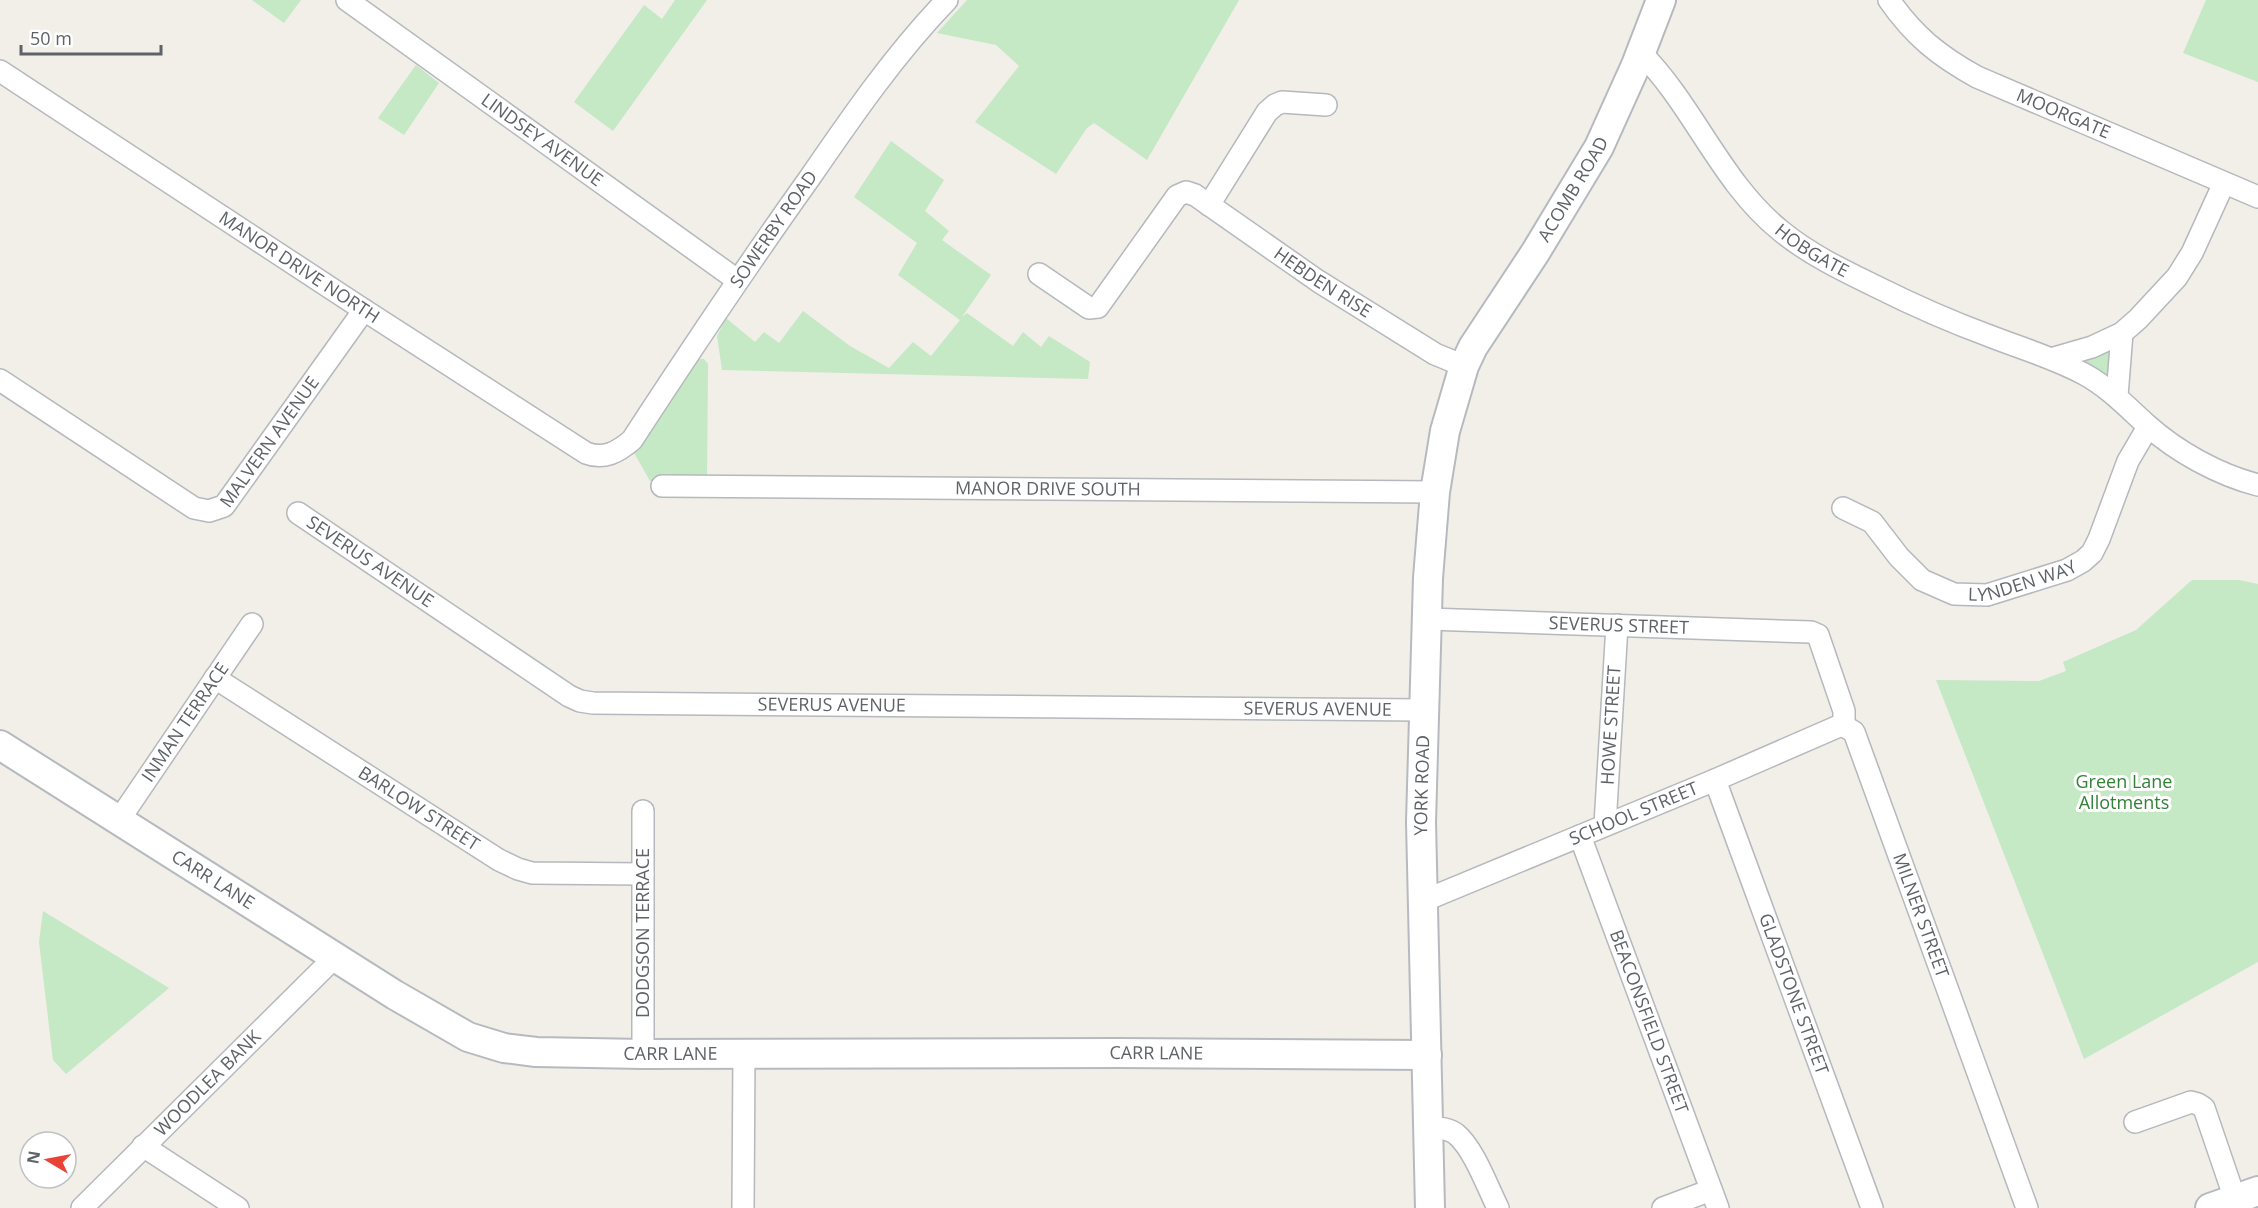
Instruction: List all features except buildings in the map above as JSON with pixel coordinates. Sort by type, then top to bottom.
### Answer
[{"type":"street","name":"LINDSEY AVENUE","points":[[346,0],[737,280]]},
{"type":"street","name":"SOWERBY ROAD","points":[[603,456],[620,450],[632,440],[737,280],[875,84],[918,30],[947,0]]},
{"type":"street","name":"ACOMB ROAD","points":[[1464,366],[1480,335],[1535,254],[1599,147],[1641,53],[1661,0]]},
{"type":"street","name":"MOORGATE","points":[[1889,0],[1927,45],[1959,68],[1998,87],[2258,197]]},
{"type":"street","name":"HOBGATE","points":[[1641,53],[1670,85],[1738,186],[1780,230],[1835,267],[1891,294],[1988,336],[2054,358],[2117,396],[2148,427],[2206,464],[2258,485]]},
{"type":"street","name":"MANOR DRIVE NORTH","points":[[0,70],[586,453],[603,456]]},
{"type":"street","points":[[1209,205],[1267,112],[1275,105],[1282,102],[1326,105]]},
{"type":"street","points":[[2054,358],[2092,347],[2122,333],[2138,319],[2177,277],[2192,253],[2224,183]]},
{"type":"street","name":"HEBDEN RISE","points":[[1039,274],[1089,308],[1098,307],[1177,196],[1186,192],[1195,195],[1318,281],[1435,354],[1464,366]]},
{"type":"street","name":"MALVERN AVENUE","points":[[0,380],[194,508],[209,511],[224,506],[364,310]]},
{"type":"street","points":[[2117,396],[2122,333]]},
{"type":"street","name":"YORK ROAD","points":[[1430,1208],[1421,822],[1427,619],[1435,492],[1445,431],[1464,366]]},
{"type":"street","name":"LYNDEN WAY","points":[[1843,508],[1872,522],[1904,564],[1922,580],[1954,594],[1987,595],[2067,570],[2092,553],[2128,461],[2148,427]]},
{"type":"street","name":"MANOR DRIVE SOUTH","points":[[662,486],[1435,492]]},
{"type":"street","name":"SEVERUS AVENUE","points":[[298,513],[569,696],[580,701],[617,704],[1424,710]]},
{"type":"street","name":"SEVERUS STREET","points":[[1427,619],[1810,632]]},
{"type":"street","name":"INMAN TERRACE","points":[[119,820],[252,624]]},
{"type":"street","name":"HOWE STREET","points":[[1605,825],[1617,625]]},
{"type":"street","name":"MILNER STREET","points":[[1810,632],[1818,635],[1844,711],[1844,726],[1854,732],[2027,1208]]},
{"type":"street","name":"BARLOW STREET","points":[[215,678],[499,860],[518,869],[532,873],[643,874]]},
{"type":"street","name":"SCHOOL STREET","points":[[1423,901],[1839,726],[1844,726]]},
{"type":"street","name":"CARR LANE","points":[[0,745],[334,958],[468,1037],[504,1048],[536,1052],[643,1054],[1427,1055]]},
{"type":"street","name":"GLADSTONE STREET","points":[[1715,780],[1872,1208]]},
{"type":"street","name":"DODGSON TERRACE","points":[[643,811],[643,1054]]},
{"type":"street","name":"BEACONSFIELD STREET","points":[[1580,836],[1715,1199]]},
{"type":"street","name":"WOODLEA BANK","points":[[82,1208],[334,958]]},
{"type":"street","points":[[743,1208],[744,1053]]},
{"type":"street","points":[[2135,1122],[2191,1102],[2204,1108],[2234,1199]]},
{"type":"street","points":[[1429,1128],[1449,1130],[1467,1146],[1498,1208]]},
{"type":"street","points":[[143,1146],[238,1208]]},
{"type":"street","points":[[1663,1208],[1715,1199]]},
{"type":"green space","points":[[252,0],[301,0],[284,23]]},
{"type":"green space","points":[[675,0],[707,0],[613,131],[574,102],[644,5],[662,19]]},
{"type":"green space","points":[[967,0],[1239,0],[1147,160],[1094,123],[1087,128],[1056,174],[975,122],[1019,66],[996,45],[937,33]]},
{"type":"green space","points":[[2206,0],[2258,0],[2258,82],[2183,53]]},
{"type":"green space","points":[[416,65],[439,83],[404,135],[378,118]]},
{"type":"green space","points":[[891,141],[944,180],[925,211],[949,231],[942,240],[991,275],[962,317],[967,313],[1013,346],[1023,332],[1041,347],[1049,336],[1090,362],[1088,379],[722,370],[717,336],[726,318],[755,342],[764,332],[779,343],[803,311],[850,346],[889,368],[913,342],[931,356],[960,320],[898,275],[917,243],[854,197]]},
{"type":"green space","points":[[2113,347],[2111,381],[2077,359]]},
{"type":"green space","points":[[704,359],[708,364],[707,480],[650,481],[633,451],[695,361]]},
{"type":"green space","name":"Green Lane Allotments","points":[[2192,580],[2239,580],[2258,584],[2258,962],[2084,1059],[1936,680],[2039,681],[2066,671],[2063,662],[2136,630]]},
{"type":"green space","points":[[43,911],[169,988],[66,1074],[53,1060],[39,942]]}]
